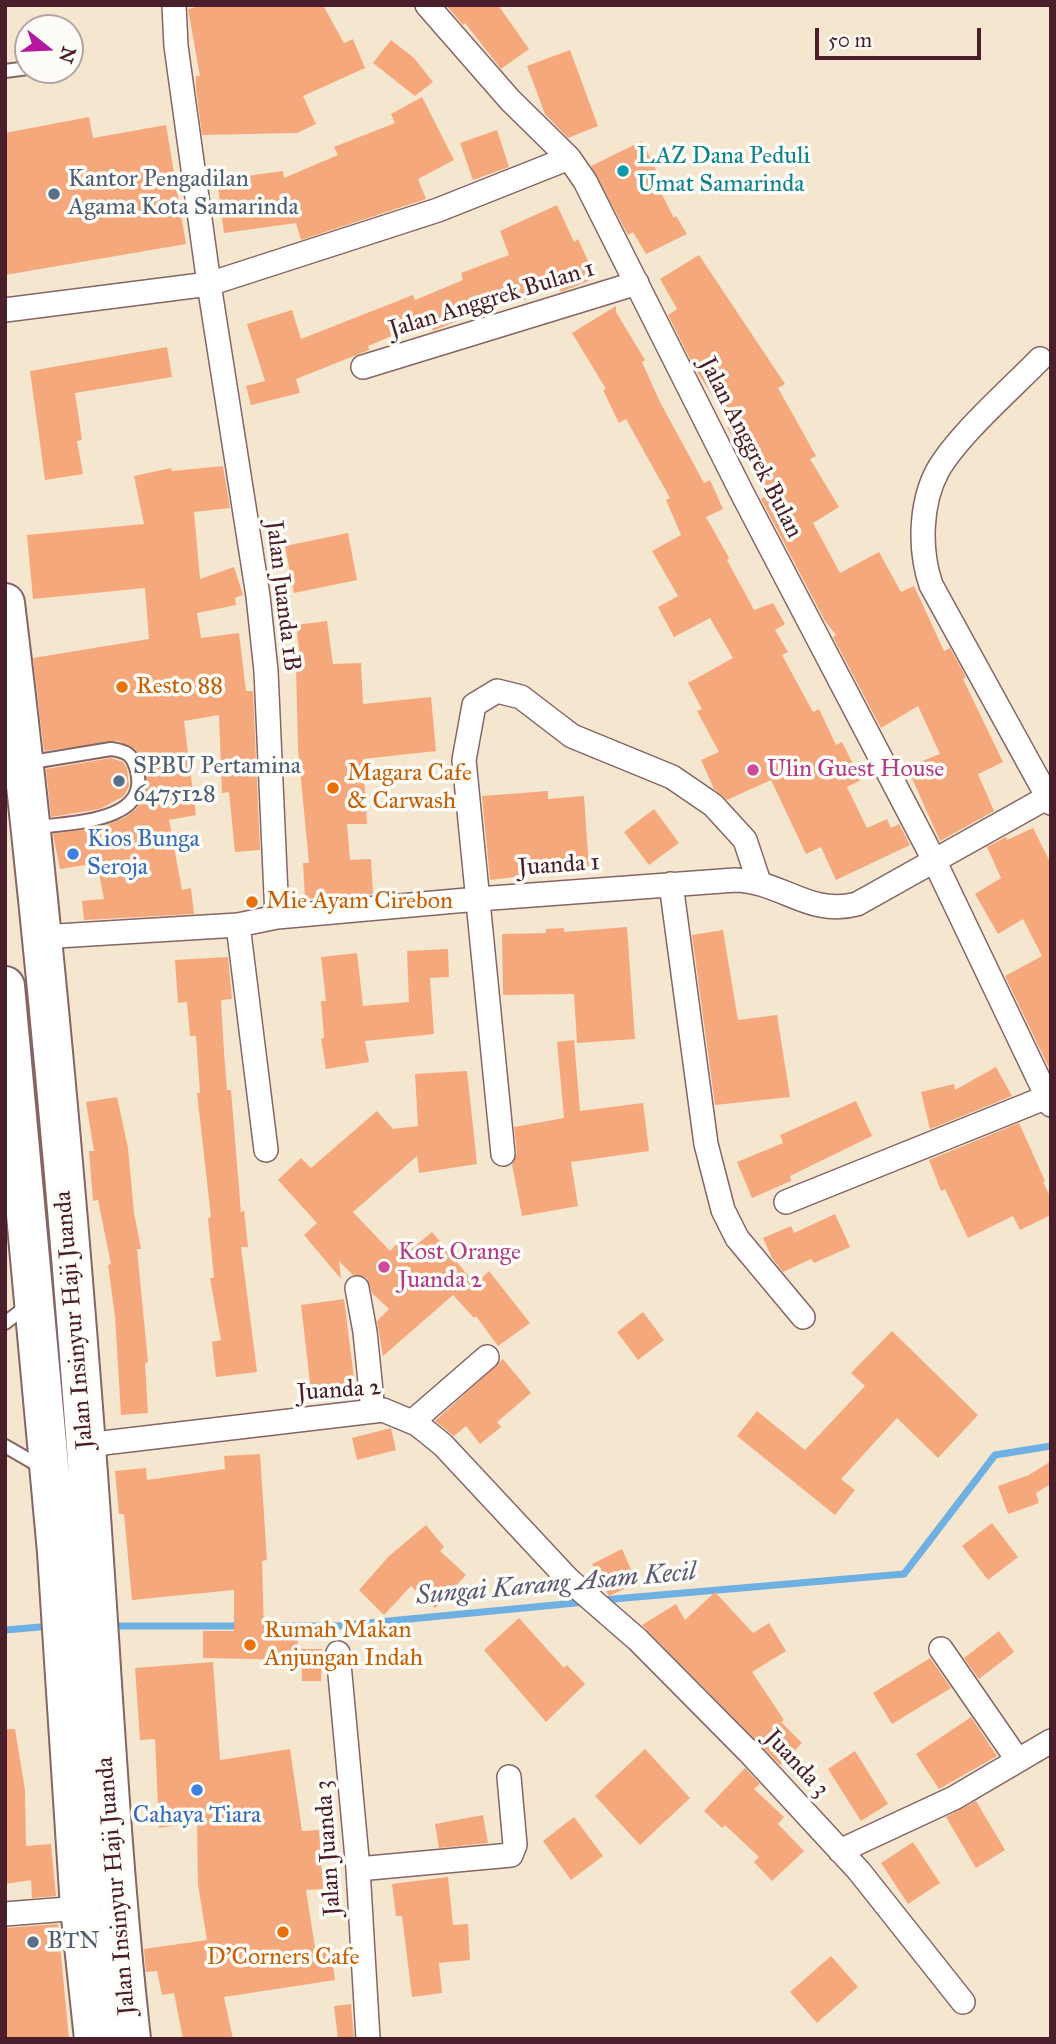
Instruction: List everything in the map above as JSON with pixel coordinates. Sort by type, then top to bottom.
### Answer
[{"type":"highway","name":"Jalan Insinyur Haji Juanda","points":[[5,603],[8,657],[23,764],[41,937],[86,1445],[63,1682],[80,1908],[94,2039]]},
{"type":"highway","name":"Jalan Insinyur Haji Juanda","points":[[5,986],[19,1290],[49,1472],[75,1550],[101,1680],[116,1901],[131,2039]]},
{"type":"street","name":"Jalan Juanda 1B","points":[[174,5],[176,46],[209,284],[258,596],[266,671],[277,917]]},
{"type":"street","name":"Jalan Anggrek Bulan","points":[[427,5],[510,100],[569,158],[585,181],[743,495],[934,860],[1049,1101]]},
{"type":"street","points":[[5,310],[209,284],[438,210],[569,158]]},
{"type":"street","name":"Jalan Anggrek Bulan 1","points":[[363,367],[637,283]]},
{"type":"street","points":[[1040,359],[940,467],[927,504],[923,535],[925,561],[931,585],[1049,800]]},
{"type":"street","points":[[503,1154],[464,761],[474,705],[497,691],[521,697],[572,736],[672,777],[713,805],[745,841],[759,882]]},
{"type":"street","name":"Juanda 1","points":[[41,937],[238,925],[277,917],[735,880],[759,882],[823,908],[843,908],[857,904],[1049,800]]},
{"type":"street","points":[[671,884],[706,1144],[723,1210],[737,1238],[803,1317]]},
{"type":"street","points":[[238,925],[265,1150]]},
{"type":"street","points":[[786,1202],[1049,1101]]},
{"type":"street","points":[[357,1288],[367,1344],[373,1411]]},
{"type":"street","points":[[412,1422],[487,1357]]},
{"type":"street","name":"Juanda 2","points":[[86,1445],[373,1411],[391,1412],[412,1422],[443,1445],[569,1580]]},
{"type":"street","name":"Juanda 3","points":[[569,1580],[638,1640],[840,1850],[964,2002]]},
{"type":"street","points":[[940,1649],[1017,1759]]},
{"type":"street","name":"Jalan Juanda 3","points":[[338,1653],[358,1869],[368,2039]]},
{"type":"street","points":[[840,1850],[954,1798],[1051,1741]]},
{"type":"street","points":[[358,1869],[511,1855],[515,1845],[509,1777]]},
{"type":"street","points":[[5,1914],[80,1908]]},
{"type":"lane","points":[[23,764],[111,749],[125,751],[132,756],[138,775],[134,799],[121,812],[29,828]]},
{"type":"lane","points":[[5,1446],[49,1472]]},
{"type":"building","points":[[205,5],[323,5],[344,43],[353,39],[365,68],[303,96],[316,124],[297,133],[202,135],[196,88],[196,76],[200,76],[188,9]]},
{"type":"building","points":[[446,5],[498,5],[529,49],[501,69],[465,23],[463,25]]},
{"type":"building","points":[[391,40],[414,58],[433,82],[415,96],[373,63]]},
{"type":"building","points":[[570,50],[598,126],[568,138],[545,114],[527,66]]},
{"type":"building","points":[[422,97],[454,160],[418,179],[426,199],[301,240],[296,223],[224,233],[217,180],[283,171],[284,178],[338,155],[334,147],[395,123],[391,114]]},
{"type":"building","name":"Kantor Pengadilan Agama Kota Samarinda","points":[[89,117],[93,138],[166,125],[186,244],[5,275],[5,133]]},
{"type":"building","points":[[497,130],[509,167],[473,180],[460,143]]},
{"type":"building","points":[[642,141],[658,174],[653,177],[674,218],[676,216],[687,234],[646,254],[633,232],[628,235],[591,166]]},
{"type":"building","points":[[557,205],[574,242],[578,239],[596,278],[561,292],[557,283],[524,300],[521,294],[433,331],[429,320],[368,346],[369,350],[296,379],[300,393],[251,405],[246,386],[265,381],[247,324],[292,310],[301,339],[413,295],[415,300],[463,280],[461,273],[509,255],[500,231]]},
{"type":"building","points":[[699,255],[785,384],[778,388],[816,456],[810,459],[839,507],[813,523],[840,573],[879,552],[901,592],[914,586],[944,651],[950,648],[966,677],[963,679],[1003,762],[978,774],[994,811],[940,841],[907,767],[940,754],[918,706],[881,728],[833,637],[836,635],[825,621],[761,499],[768,495],[727,427],[732,425],[695,369],[668,315],[677,309],[660,279]]},
{"type":"building","points":[[616,306],[616,312],[645,360],[642,362],[660,402],[704,483],[710,480],[723,509],[706,517],[729,558],[727,560],[754,610],[773,603],[785,624],[775,630],[788,652],[782,655],[813,712],[819,709],[836,745],[842,742],[861,780],[847,787],[867,828],[887,819],[891,828],[899,824],[910,845],[836,880],[821,847],[806,854],[771,780],[727,800],[714,789],[701,760],[719,752],[697,711],[702,709],[688,683],[733,658],[710,618],[674,637],[658,607],[678,596],[652,551],[681,535],[666,500],[670,498],[626,419],[619,423],[603,390],[606,389],[572,333]]},
{"type":"building","points":[[167,347],[172,377],[75,393],[82,440],[77,441],[83,474],[45,480],[30,371]]},
{"type":"building","points":[[223,466],[230,508],[194,512],[200,579],[234,567],[243,595],[235,598],[236,605],[197,613],[201,638],[239,633],[246,691],[253,691],[260,850],[235,852],[229,792],[222,793],[219,715],[184,721],[196,815],[169,820],[182,890],[191,888],[194,914],[84,920],[82,901],[104,899],[97,863],[60,869],[53,834],[105,826],[124,818],[137,808],[145,792],[145,769],[135,749],[118,741],[44,751],[33,658],[149,639],[145,588],[33,599],[27,535],[144,524],[134,476],[171,468],[172,471]]},
{"type":"building","points":[[348,533],[357,580],[294,593],[285,546]]},
{"type":"building","points":[[327,621],[333,664],[361,663],[363,704],[431,697],[436,751],[363,759],[367,824],[347,824],[350,860],[371,859],[373,894],[305,899],[303,863],[309,863],[298,749],[296,665],[301,665],[296,625]]},
{"type":"building","points":[[111,758],[123,762],[127,768],[129,786],[124,796],[100,809],[51,817],[46,769]]},
{"type":"building","points":[[548,791],[548,799],[584,796],[589,868],[490,880],[482,796]]},
{"type":"building","points":[[654,809],[679,843],[649,865],[624,832]]},
{"type":"building","points":[[1033,828],[1051,864],[1051,1072],[1005,976],[1042,956],[1023,919],[998,934],[975,894],[1001,878],[987,847]]},
{"type":"building","points":[[627,927],[635,1039],[577,1043],[574,994],[503,995],[502,934],[546,933],[546,929],[564,928],[564,932]]},
{"type":"building","points":[[723,930],[738,1020],[777,1015],[790,1097],[715,1105],[692,935]]},
{"type":"building","points":[[448,949],[449,977],[430,978],[434,1034],[365,1041],[369,1062],[326,1069],[321,1039],[324,1038],[321,1001],[326,1001],[321,957],[357,953],[363,1006],[409,1002],[407,951]]},
{"type":"building","points":[[228,957],[232,999],[221,1000],[224,1052],[227,1090],[231,1090],[241,1213],[244,1210],[248,1247],[241,1247],[257,1372],[216,1377],[212,1342],[221,1340],[210,1278],[214,1278],[208,1218],[211,1217],[197,1093],[200,1093],[196,1036],[190,1036],[187,1002],[178,1003],[175,960]]},
{"type":"building","points":[[574,1040],[580,1111],[643,1103],[649,1151],[571,1162],[578,1206],[522,1216],[512,1164],[517,1153],[514,1127],[564,1118],[557,1042]]},
{"type":"building","points":[[996,1067],[1012,1096],[930,1129],[921,1092],[954,1084],[955,1090]]},
{"type":"building","points":[[467,1071],[477,1164],[419,1173],[417,1156],[353,1212],[390,1251],[398,1243],[408,1252],[432,1232],[475,1284],[489,1271],[530,1323],[498,1346],[476,1316],[474,1318],[453,1295],[383,1356],[377,1321],[389,1309],[372,1293],[367,1278],[353,1275],[339,1261],[341,1279],[304,1235],[317,1223],[278,1180],[301,1158],[311,1168],[377,1111],[393,1129],[418,1126],[415,1074]]},
{"type":"building","points":[[117,1097],[128,1148],[134,1213],[141,1249],[137,1249],[148,1362],[145,1363],[148,1413],[121,1415],[115,1316],[108,1265],[111,1264],[98,1200],[93,1201],[89,1151],[94,1151],[86,1102]]},
{"type":"building","points":[[856,1101],[872,1136],[790,1176],[791,1181],[752,1198],[737,1162],[783,1143],[780,1135]]},
{"type":"building","points":[[1019,1123],[1051,1198],[1051,1215],[1020,1230],[1013,1216],[968,1238],[945,1189],[941,1191],[929,1160]]},
{"type":"building","points":[[835,1214],[850,1247],[814,1263],[811,1259],[783,1272],[772,1258],[763,1238],[791,1226],[794,1233]]},
{"type":"building","points":[[344,1299],[356,1394],[312,1400],[301,1305]]},
{"type":"building","points":[[643,1312],[664,1340],[638,1360],[617,1332]]},
{"type":"building","points":[[892,1331],[978,1415],[938,1458],[897,1418],[841,1479],[855,1490],[835,1515],[737,1436],[757,1411],[805,1450],[865,1386],[851,1373]]},
{"type":"building","points":[[503,1359],[531,1393],[497,1422],[501,1427],[480,1444],[466,1426],[454,1436],[435,1421]]},
{"type":"building","points":[[391,1428],[396,1450],[357,1460],[352,1438]]},
{"type":"building","points":[[260,1454],[267,1560],[262,1561],[264,1632],[298,1633],[297,1660],[203,1658],[203,1631],[234,1631],[234,1590],[132,1600],[124,1514],[119,1514],[115,1471],[146,1468],[147,1480],[225,1469],[224,1456]]},
{"type":"building","points":[[1051,1461],[1051,1484],[1036,1493],[1039,1503],[1008,1514],[998,1486],[1029,1475]]},
{"type":"building","points":[[992,1523],[1018,1557],[988,1580],[962,1546]]},
{"type":"building","points":[[426,1525],[444,1547],[440,1551],[466,1575],[435,1608],[411,1586],[384,1615],[359,1590],[389,1556]]},
{"type":"building","points":[[622,1549],[637,1583],[609,1596],[592,1564]]},
{"type":"building","points":[[715,1592],[753,1633],[769,1623],[786,1651],[752,1672],[784,1720],[781,1722],[802,1743],[780,1765],[642,1625],[676,1604],[685,1620]]},
{"type":"building","points":[[519,1618],[564,1668],[567,1665],[585,1684],[546,1722],[484,1650]]},
{"type":"building","points":[[999,1631],[1014,1652],[979,1679],[964,1658]]},
{"type":"building","points":[[301,1649],[322,1649],[321,1681],[302,1681]]},
{"type":"building","points":[[930,1658],[951,1688],[892,1724],[873,1693]]},
{"type":"building","points":[[213,1662],[220,1760],[290,1749],[302,1831],[319,1830],[323,1889],[306,1890],[316,1954],[331,1951],[335,1980],[224,1997],[233,2039],[183,2039],[174,1993],[162,1995],[157,1971],[146,1972],[144,1949],[207,1940],[198,1885],[197,1822],[159,1828],[155,1739],[140,1740],[135,1668]]},
{"type":"building","points":[[971,1717],[997,1756],[939,1789],[916,1754]]},
{"type":"building","points":[[5,1729],[15,1729],[25,1790],[26,1846],[51,1844],[56,1896],[32,1898],[31,1880],[5,1884]]},
{"type":"building","points":[[645,1749],[690,1798],[640,1845],[595,1796]]},
{"type":"building","points":[[855,1751],[888,1804],[861,1821],[828,1769]]},
{"type":"building","points":[[745,1768],[760,1784],[754,1789],[784,1817],[778,1824],[804,1851],[772,1881],[754,1862],[759,1857],[725,1825],[722,1828],[704,1811]]},
{"type":"building","points":[[976,1801],[1005,1850],[976,1868],[946,1817]]},
{"type":"building","points":[[483,1815],[488,1843],[439,1848],[435,1824]]},
{"type":"building","points":[[574,1817],[603,1856],[571,1880],[543,1841]]},
{"type":"building","points":[[913,1842],[940,1883],[908,1904],[881,1863]]},
{"type":"building","points":[[448,1877],[453,1925],[468,1924],[470,1960],[439,1963],[442,1993],[412,1997],[402,1916],[396,1916],[392,1884]]},
{"type":"building","points":[[58,1924],[69,2039],[5,2039],[5,1928]]},
{"type":"building","points":[[831,1956],[858,1987],[817,2023],[790,1992]]},
{"type":"building","points":[[351,2004],[354,2039],[338,2039],[334,2006]]},
{"type":"waterway","name":"Sungai Karang Asam Kecil","points":[[602,1600],[904,1574],[995,1455],[1051,1446]]},
{"type":"waterway","name":"Sungai Karang Asam Kecil","points":[[257,1626],[337,1626],[586,1602]]},
{"type":"waterway","name":"Sungai Karang Asam Kecil","points":[[5,1630],[52,1626]]},
{"type":"waterway","name":"Sungai Karang Asam Kecil","points":[[110,1626],[241,1626]]},
{"type":"place","name":"LAZ Dana Peduli Umat Samarinda","points":[[623,171]]},
{"type":"place","name":"Kantor Pengadilan Agama Kota Samarinda","points":[[54,194]]},
{"type":"place","name":"Resto 88","points":[[122,687]]},
{"type":"place","name":"Ulin Guest House","points":[[753,770]]},
{"type":"place","name":"SPBU Pertamina 6475128","points":[[119,781]]},
{"type":"place","name":"Magara Cafe & Carwash","points":[[333,788]]},
{"type":"place","name":"Kios Bunga Seroja","points":[[73,854]]},
{"type":"place","name":"Mie Ayam Cirebon","points":[[252,902]]},
{"type":"place","name":"Kost Orange Juanda 2","points":[[384,1267]]},
{"type":"place","name":"Rumah Makan Anjungan Indah","points":[[250,1645]]},
{"type":"place","name":"Cahaya Tiara","points":[[197,1790]]},
{"type":"place","name":"D'Corners Cafe","points":[[283,1932]]},
{"type":"place","name":"BTN","points":[[33,1942]]}]
